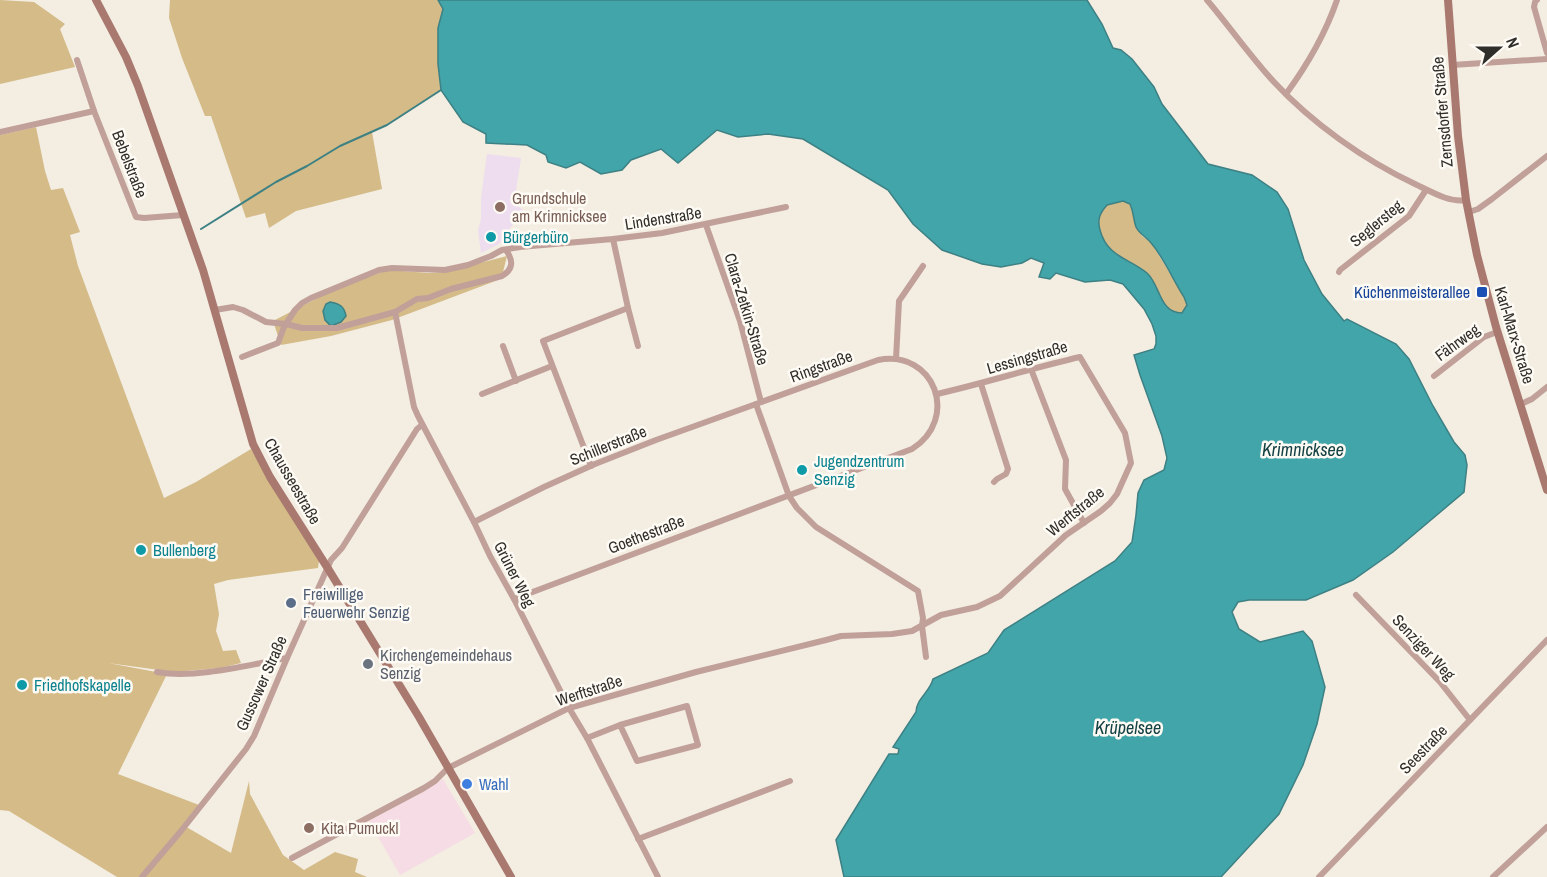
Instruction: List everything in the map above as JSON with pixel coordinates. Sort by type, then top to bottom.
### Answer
[{"type":"main road","name":"Chausseestraße","points":[[96,0],[126,57],[138,86],[215,310],[253,444],[270,477],[327,567],[511,877]]},
{"type":"main road","name":"Zernsdorfer Straße","points":[[1448,0],[1458,136],[1469,216]]},
{"type":"main road","name":"Karl-Marx-Straße","points":[[1469,216],[1497,332],[1547,490]]},
{"type":"street","points":[[1207,0],[1247,51],[1286,94],[1348,146],[1389,172],[1426,189],[1451,200],[1466,200]]},
{"type":"street","points":[[1286,94],[1316,50],[1337,0]]},
{"type":"street","points":[[1537,0],[1534,7],[1547,53]]},
{"type":"street","points":[[1452,65],[1547,59]]},
{"type":"street","name":"Bebelstraße","points":[[77,60],[94,111],[136,217],[183,215]]},
{"type":"street","points":[[0,132],[94,111]]},
{"type":"street","points":[[1469,216],[1547,156]]},
{"type":"street","name":"Seglersteg","points":[[1339,272],[1409,216],[1426,189]]},
{"type":"street","name":"Lindenstraße","points":[[242,357],[278,343],[284,327],[295,310],[311,298],[380,270],[392,268],[446,270],[520,247],[662,233],[786,207]]},
{"type":"street","name":"Clara-Zetkin-Straße","points":[[706,225],[740,321],[758,403],[789,496]]},
{"type":"street","points":[[613,239],[638,346]]},
{"type":"street","points":[[215,310],[233,307],[266,322],[302,328],[337,328],[395,312],[417,299],[502,276],[508,273],[511,265],[511,257],[506,250]]},
{"type":"street","points":[[923,266],[899,301],[896,359],[912,363],[932,383],[937,394],[937,413],[934,425],[918,445],[789,496],[797,508],[816,527],[918,591],[926,657]]},
{"type":"street","points":[[591,466],[543,341],[628,308]]},
{"type":"street","name":"Grüner Weg","points":[[395,312],[414,407],[422,425],[658,877]]},
{"type":"street","name":"Fährweg","points":[[1434,376],[1484,337],[1497,332]]},
{"type":"street","points":[[503,346],[516,381]]},
{"type":"street","name":"Lessingstraße","points":[[937,394],[1080,357]]},
{"type":"street","name":"Werftstraße","points":[[292,858],[424,788],[448,768],[569,708],[818,641],[841,636],[912,631],[941,615],[977,607],[1000,596],[1054,544],[1110,502],[1117,494],[1131,463],[1125,433],[1080,357]]},
{"type":"street","name":"Ringstraße","points":[[758,403],[878,360],[896,359]]},
{"type":"street","points":[[482,394],[552,366]]},
{"type":"street","points":[[1031,369],[1066,460],[1065,489],[1084,523]]},
{"type":"street","name":"Lessingstraße","points":[[981,384],[1008,469],[1006,474],[994,482]]},
{"type":"street","points":[[1521,404],[1532,399],[1547,387]]},
{"type":"street","name":"Schillerstraße","points":[[474,522],[591,466],[758,403]]},
{"type":"street","name":"Gussower Straße","points":[[142,877],[182,831],[246,749],[254,736],[327,567],[342,548],[417,429],[422,425]]},
{"type":"street","name":"Goethestraße","points":[[514,599],[719,520],[789,496]]},
{"type":"street","name":"Senziger Weg","points":[[1356,595],[1440,682],[1470,720]]},
{"type":"street","name":"Seestraße","points":[[1318,877],[1547,640]]},
{"type":"street","points":[[157,672],[168,674],[220,671],[286,658]]},
{"type":"street","points":[[587,738],[620,725],[687,706],[698,745],[637,761],[620,725]]},
{"type":"street","points":[[638,839],[790,781]]},
{"type":"street","points":[[1493,877],[1547,827]]},
{"type":"shaded area","points":[[0,0],[34,2],[65,24],[60,29],[75,67],[0,84]]},
{"type":"shaded area","points":[[170,0],[438,0],[443,9],[438,28],[441,90],[387,125],[372,132],[382,189],[296,211],[269,228],[265,213],[246,218],[211,116],[205,116],[182,58],[169,18]]},
{"type":"shaded area","points":[[36,127],[51,190],[63,188],[80,232],[70,235],[78,266],[164,498],[251,449],[319,561],[318,568],[228,580],[214,584],[219,614],[216,631],[223,651],[236,650],[241,663],[220,668],[174,672],[108,663],[167,674],[118,774],[199,805],[183,825],[231,853],[249,781],[250,794],[283,855],[304,870],[335,852],[358,859],[355,872],[367,877],[117,877],[9,811],[0,810],[0,135]]},
{"type":"shaded area","name":"Grundschule am Krimnicksee","points":[[487,154],[521,158],[514,203],[523,210],[499,244],[481,253],[478,230]]},
{"type":"shaded area","points":[[1123,201],[1130,204],[1134,212],[1134,221],[1142,236],[1151,242],[1184,297],[1187,305],[1182,313],[1170,310],[1156,286],[1114,253],[1103,239],[1098,222],[1100,215],[1107,205]]},
{"type":"shaded area","points":[[507,256],[503,272],[498,280],[392,320],[331,336],[281,345],[273,321],[337,288],[388,270],[445,272]]},
{"type":"shaded area","points":[[443,779],[475,833],[400,875],[369,821]]},
{"type":"water","name":"Krimnicksee","points":[[438,0],[1087,0],[1113,48],[1121,50],[1132,59],[1154,87],[1162,104],[1208,164],[1252,175],[1277,192],[1288,209],[1304,260],[1322,294],[1344,321],[1347,319],[1396,344],[1409,359],[1454,442],[1465,455],[1467,465],[1464,492],[1393,552],[1353,580],[1306,600],[1238,602],[1232,612],[1239,629],[1260,642],[1303,631],[1312,641],[1325,687],[1317,724],[1303,765],[1279,814],[1221,877],[844,877],[836,840],[889,754],[898,754],[899,749],[893,747],[916,712],[918,703],[933,679],[988,653],[1004,630],[1115,561],[1132,542],[1138,493],[1144,480],[1164,470],[1167,458],[1162,436],[1134,355],[1154,349],[1156,336],[1144,309],[1123,284],[1110,280],[1085,282],[1056,273],[1050,279],[1039,277],[1044,263],[1031,258],[1022,263],[1001,267],[982,264],[942,250],[913,224],[888,190],[803,139],[768,134],[738,137],[717,130],[678,163],[661,149],[631,160],[622,170],[601,174],[580,162],[566,168],[548,162],[546,155],[527,145],[486,143],[486,134],[463,122],[441,90],[438,28],[443,9]],"holes":[[[1123,201],[1130,204],[1136,227],[1157,250],[1184,297],[1187,305],[1182,313],[1169,309],[1152,278],[1113,252],[1103,239],[1099,223],[1100,216],[1107,205]]]},
{"type":"water","points":[[330,302],[341,306],[346,316],[341,322],[331,326],[325,320],[323,311],[326,304]]},
{"type":"waterway","points":[[201,229],[276,182],[340,146],[387,125],[441,90]]},
{"type":"place","name":"Grundschule am Krimnicksee","points":[[500,207]]},
{"type":"place","name":"Bürgerbüro","points":[[491,237]]},
{"type":"place","name":"Küchenmeisterallee","points":[[1482,292]]},
{"type":"place","name":"Jugendzentrum Senzig","points":[[802,470]]},
{"type":"place","name":"Bullenberg","points":[[141,550]]},
{"type":"place","name":"Freiwillige Feuerwehr Senzig","points":[[291,603]]},
{"type":"place","name":"Kirchengemeindehaus Senzig","points":[[368,664]]},
{"type":"place","name":"Friedhofskapelle","points":[[22,685]]},
{"type":"place","name":"Wahl","points":[[467,784]]},
{"type":"place","name":"Kita Pumuckl","points":[[309,828]]},
{"type":"water label","name":"Krüpelsee","points":[[1128,728]]}]
